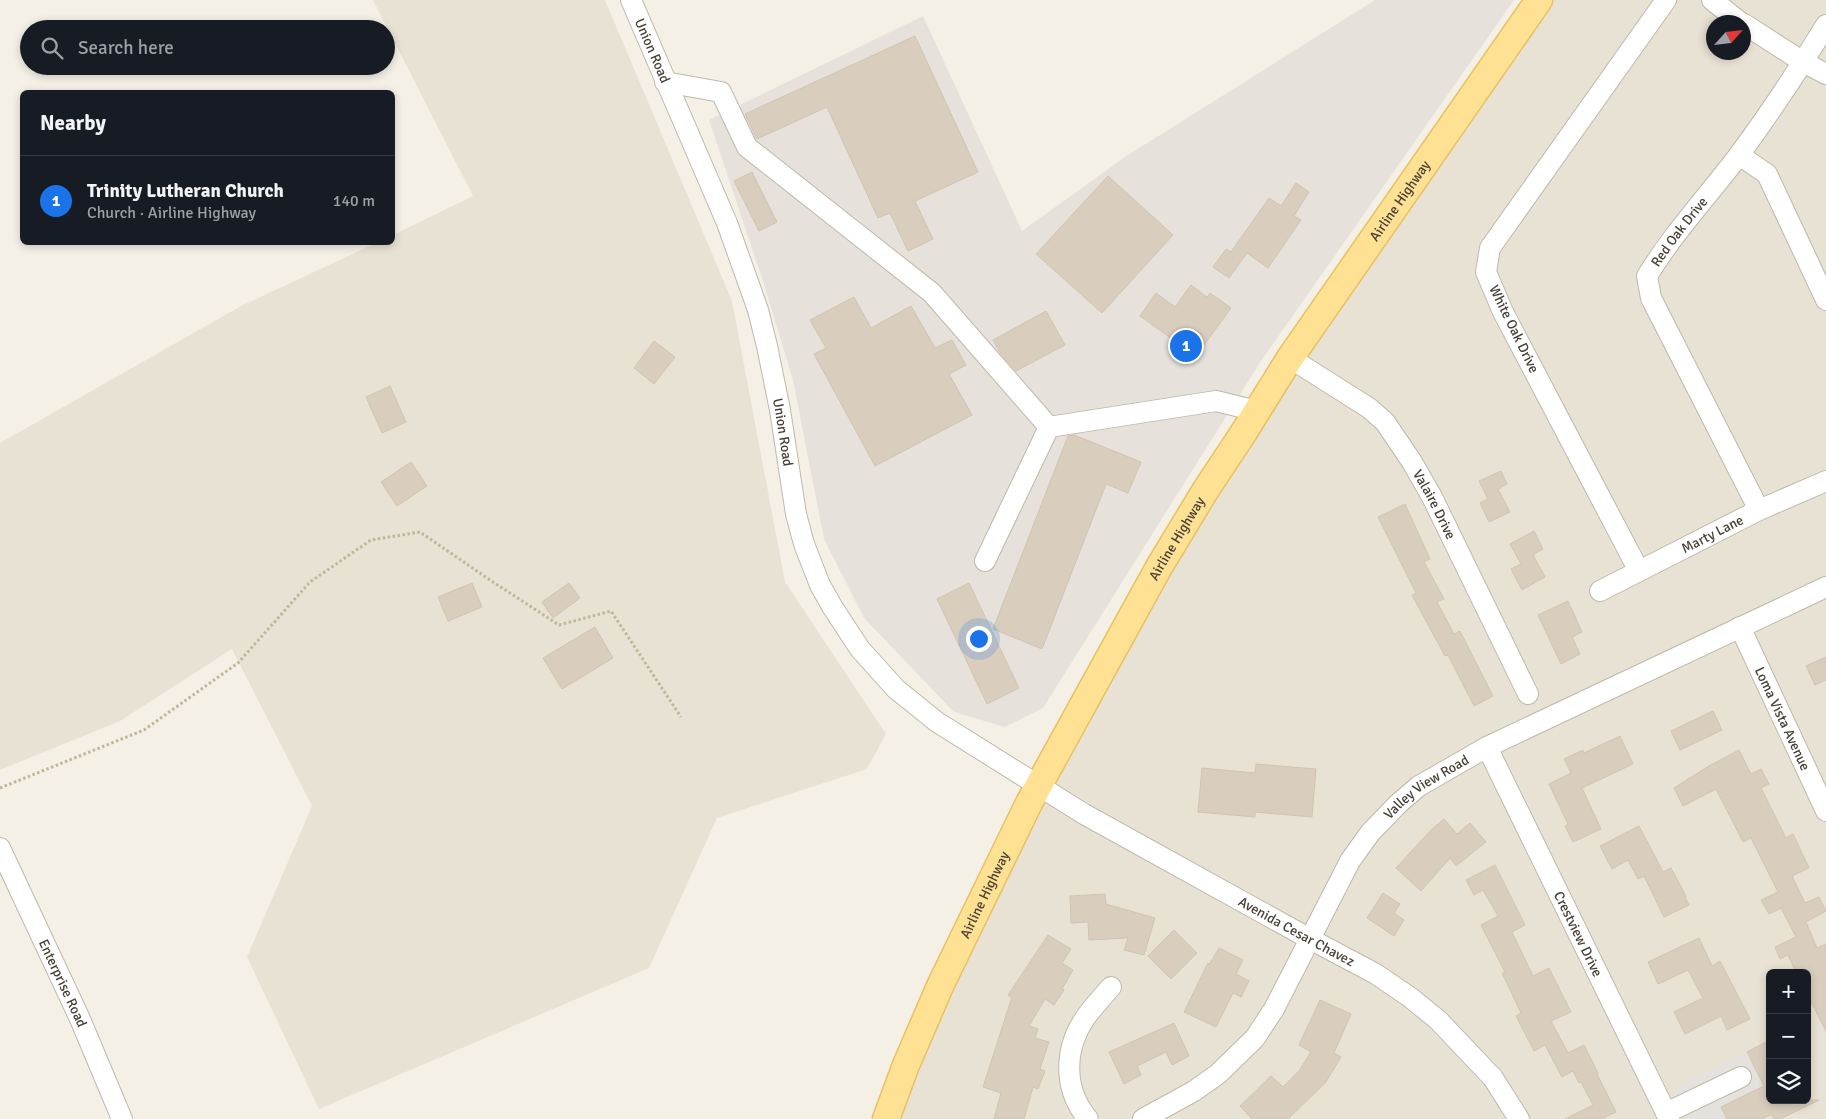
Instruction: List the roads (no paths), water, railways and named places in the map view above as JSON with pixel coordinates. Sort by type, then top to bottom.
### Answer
[{"type":"main road","name":"Airline Highway","points":[[886,1119],[940,984],[1038,785],[1159,567],[1290,358],[1539,0]]},
{"type":"street","name":"Union Road","points":[[631,0],[727,223],[758,310],[768,346],[780,410],[796,514],[804,544],[820,585],[860,649],[896,689],[937,722],[1038,785]]},
{"type":"street","name":"White Oak Drive","points":[[1639,571],[1518,341],[1486,272],[1490,248],[1666,0]]},
{"type":"street","points":[[1712,0],[1731,15]]},
{"type":"street","name":"Red Oak Drive","points":[[1759,510],[1651,298],[1647,276],[1664,248],[1740,154],[1826,25]]},
{"type":"street","points":[[1751,29],[1803,62],[1826,74]]},
{"type":"street","points":[[666,82],[721,92],[747,147],[932,293],[1049,426]]},
{"type":"street","points":[[1740,154],[1767,174],[1826,300]]},
{"type":"street","name":"Valaire Drive","points":[[1290,358],[1369,408],[1385,422],[1412,462],[1432,497],[1528,694]]},
{"type":"street","points":[[1049,426],[1216,401],[1257,411]]},
{"type":"street","points":[[985,561],[1049,426]]},
{"type":"street","name":"Marty Lane","points":[[1600,591],[1759,510],[1826,481]]},
{"type":"street","name":"Valley View Road","points":[[1144,1119],[1194,1091],[1218,1074],[1255,1038],[1274,1009],[1350,861],[1370,833],[1399,803],[1419,786],[1487,747],[1826,587]]},
{"type":"street","name":"Loma Vista Avenue","points":[[1740,627],[1826,811]]},
{"type":"street","name":"Crestview Drive","points":[[1487,747],[1668,1116]]},
{"type":"street","name":"Avenida Cesar Chavez","points":[[1038,785],[1084,814],[1376,974],[1411,998],[1438,1020],[1493,1078],[1520,1119]]},
{"type":"street","name":"Enterprise Road","points":[[3,860],[80,1019],[122,1119]]},
{"type":"street","points":[[1088,1119],[1074,1098],[1069,1079],[1070,1053],[1075,1036],[1087,1015],[1110,987]]},
{"type":"street","points":[[1668,1116],[1741,1076]]},
{"type":"place","name":"Trinity Lutheran Church","points":[[1186,346]]}]
